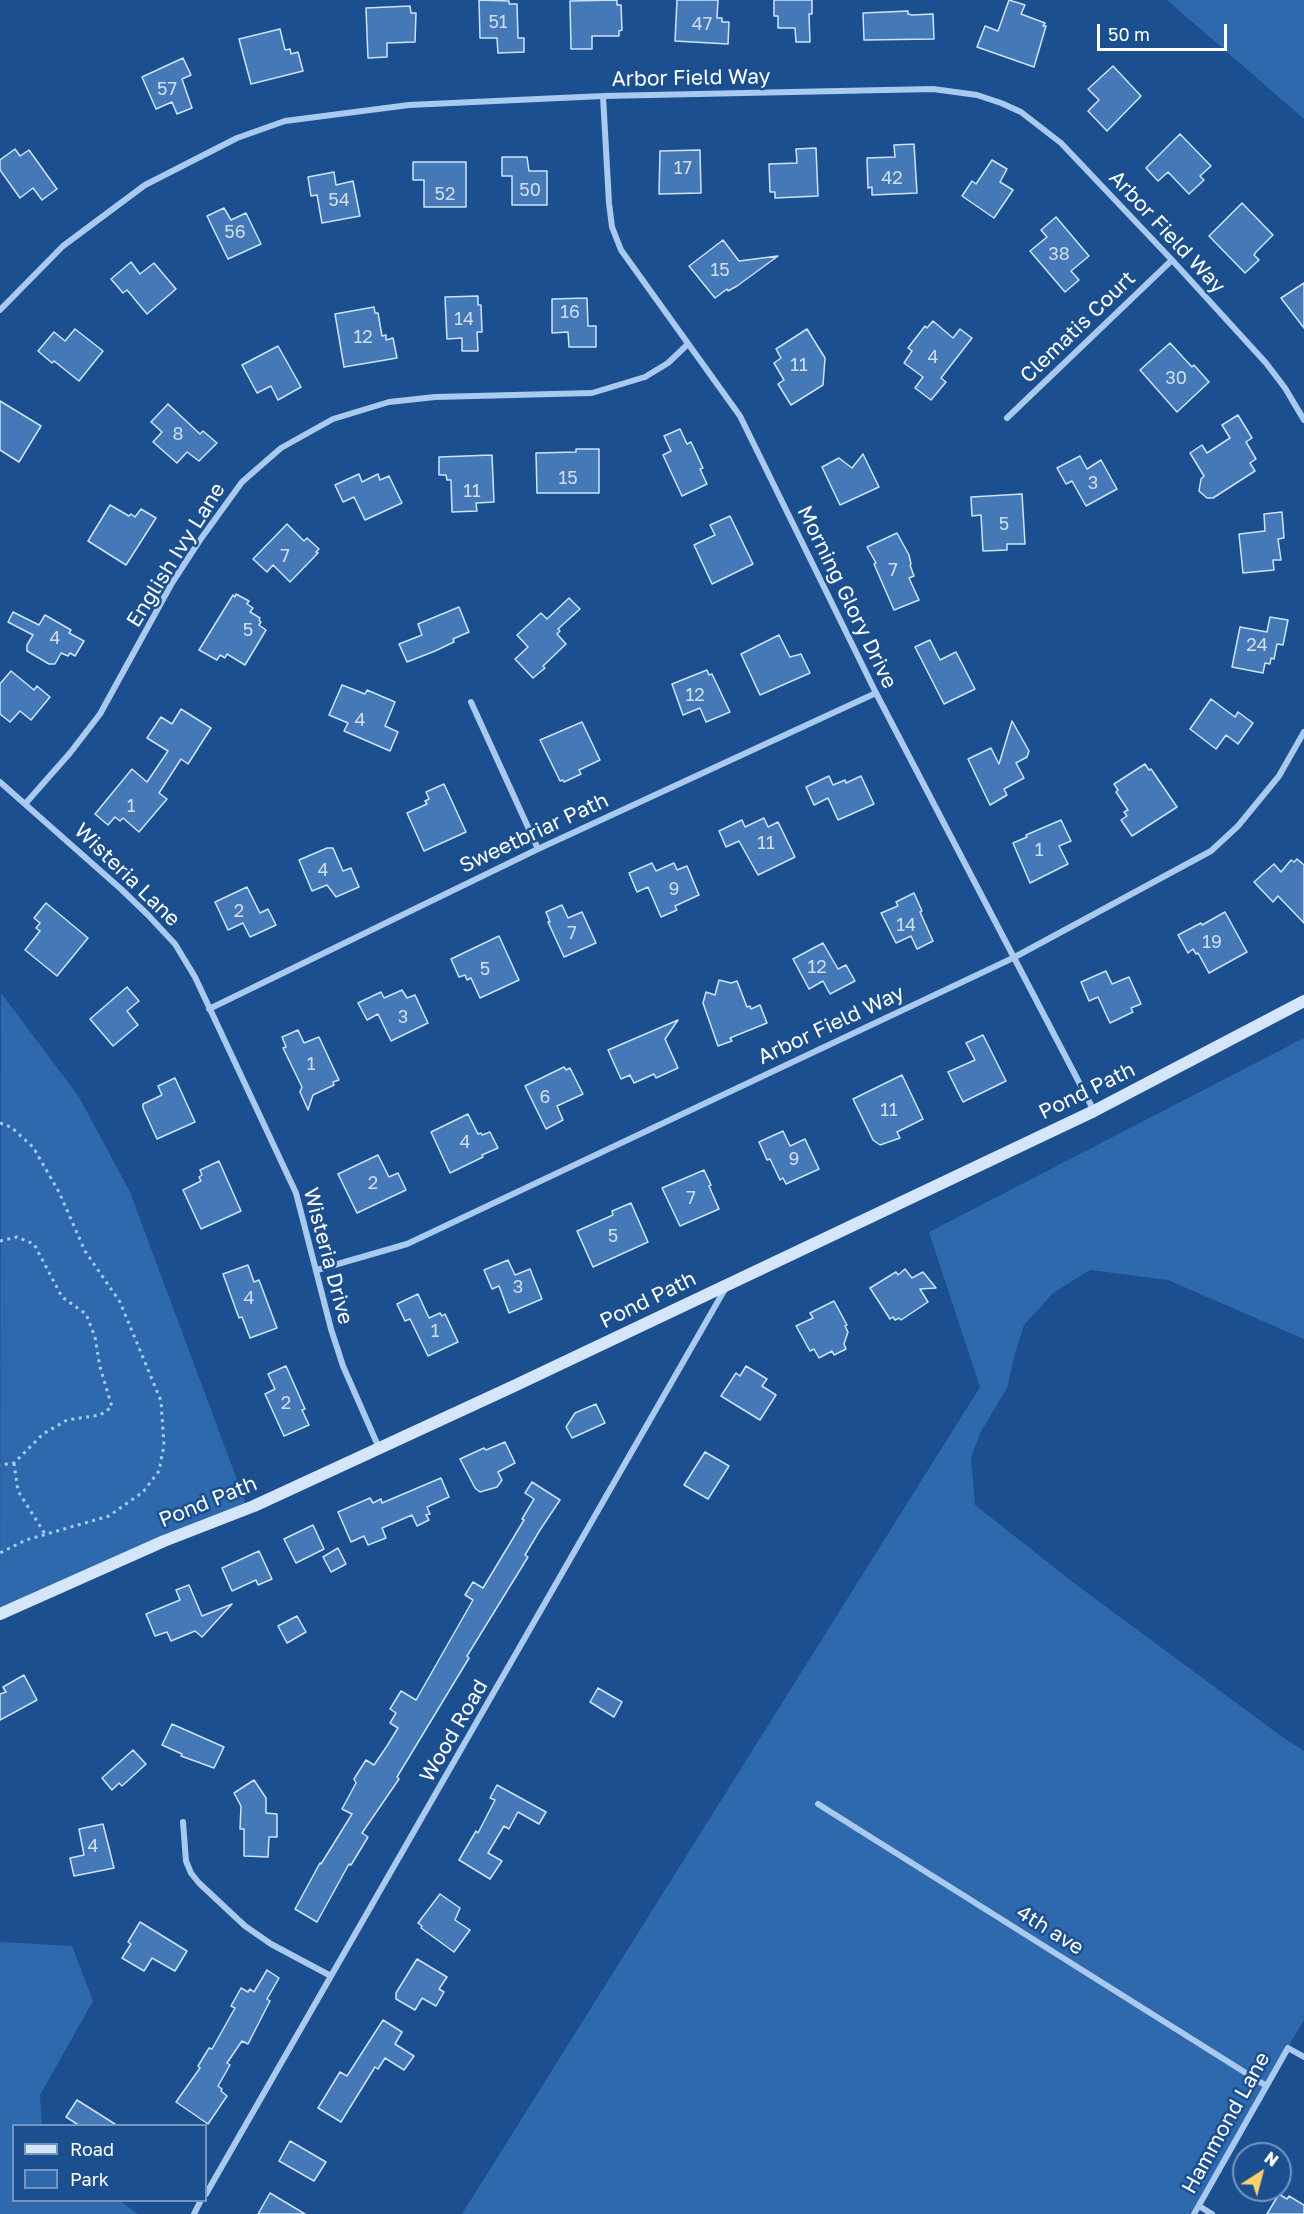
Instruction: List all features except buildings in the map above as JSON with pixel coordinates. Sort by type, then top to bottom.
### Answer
[{"type":"street","name":"Arbor Field Way","points":[[0,310],[63,246],[145,185],[237,138],[285,121],[409,105],[603,96],[933,89],[977,95],[1021,112],[1061,143],[1266,363],[1285,388],[1304,420]]},
{"type":"street","name":"Morning Glory Drive","points":[[603,96],[609,203],[612,227],[621,250],[740,416],[876,693],[1094,1111]]},
{"type":"street","name":"Clematis Court","points":[[1007,418],[1172,260]]},
{"type":"street","name":"English Ivy Lane","points":[[25,804],[70,753],[100,714],[172,583],[200,540],[242,482],[280,448],[333,419],[389,402],[435,397],[592,393],[645,377],[668,363],[688,344]]},
{"type":"street","name":"Sweetbriar Path","points":[[209,1009],[538,849],[876,693]]},
{"type":"street","points":[[471,702],[538,849]]},
{"type":"street","name":"Arbor Field Way","points":[[317,1270],[407,1244],[1013,958],[1211,851],[1238,826],[1279,776],[1304,732]]},
{"type":"street","name":"Wisteria Lane","points":[[0,782],[121,889],[175,944],[195,977],[209,1009]]},
{"type":"street","name":"Pond Path","points":[[0,1614],[164,1541],[254,1506],[380,1449],[1094,1111],[1304,1001]]},
{"type":"street","name":"Wisteria Drive","points":[[209,1009],[296,1193],[331,1329],[343,1366],[380,1449]]},
{"type":"street","name":"Wood Road","points":[[207,2192],[729,1283]]},
{"type":"street","name":"4th ave","points":[[818,1804],[1265,2085]]},
{"type":"street","points":[[183,1822],[186,1861],[191,1873],[199,1883],[245,1926],[271,1944],[331,1976]]},
{"type":"street","name":"Hammond Lane","points":[[1194,2214],[1288,2048],[1304,2057]]},
{"type":"street","points":[[1199,2206],[1212,2214]]},
{"type":"path","points":[[0,1123],[11,1127],[33,1147],[59,1192],[85,1251],[120,1302],[161,1401],[164,1445],[159,1471],[142,1492],[109,1516],[26,1540],[0,1553]]},
{"type":"path","points":[[0,1241],[17,1237],[34,1244],[62,1297],[86,1314],[95,1337],[100,1367],[112,1407],[100,1416],[67,1420],[42,1434],[14,1463],[0,1465]]},
{"type":"path","points":[[14,1463],[18,1491],[45,1534]]},
{"type":"green space","points":[[1167,0],[1304,0],[1304,119]]},
{"type":"green space","points":[[1,993],[79,1097],[130,1192],[246,1504],[0,1608]]},
{"type":"green space","points":[[1304,1038],[1304,1339],[1168,1280],[1090,1270],[1053,1293],[1024,1325],[1007,1388],[980,1433],[971,1458],[975,1505],[1074,1583],[1304,1751],[1304,2020],[1190,2214],[462,2214],[980,1387],[929,1232]]},
{"type":"green space","points":[[0,1942],[72,1946],[93,2001],[40,2095],[42,2124],[12,2124],[12,2202],[121,2202],[138,2214],[0,2214]]}]
